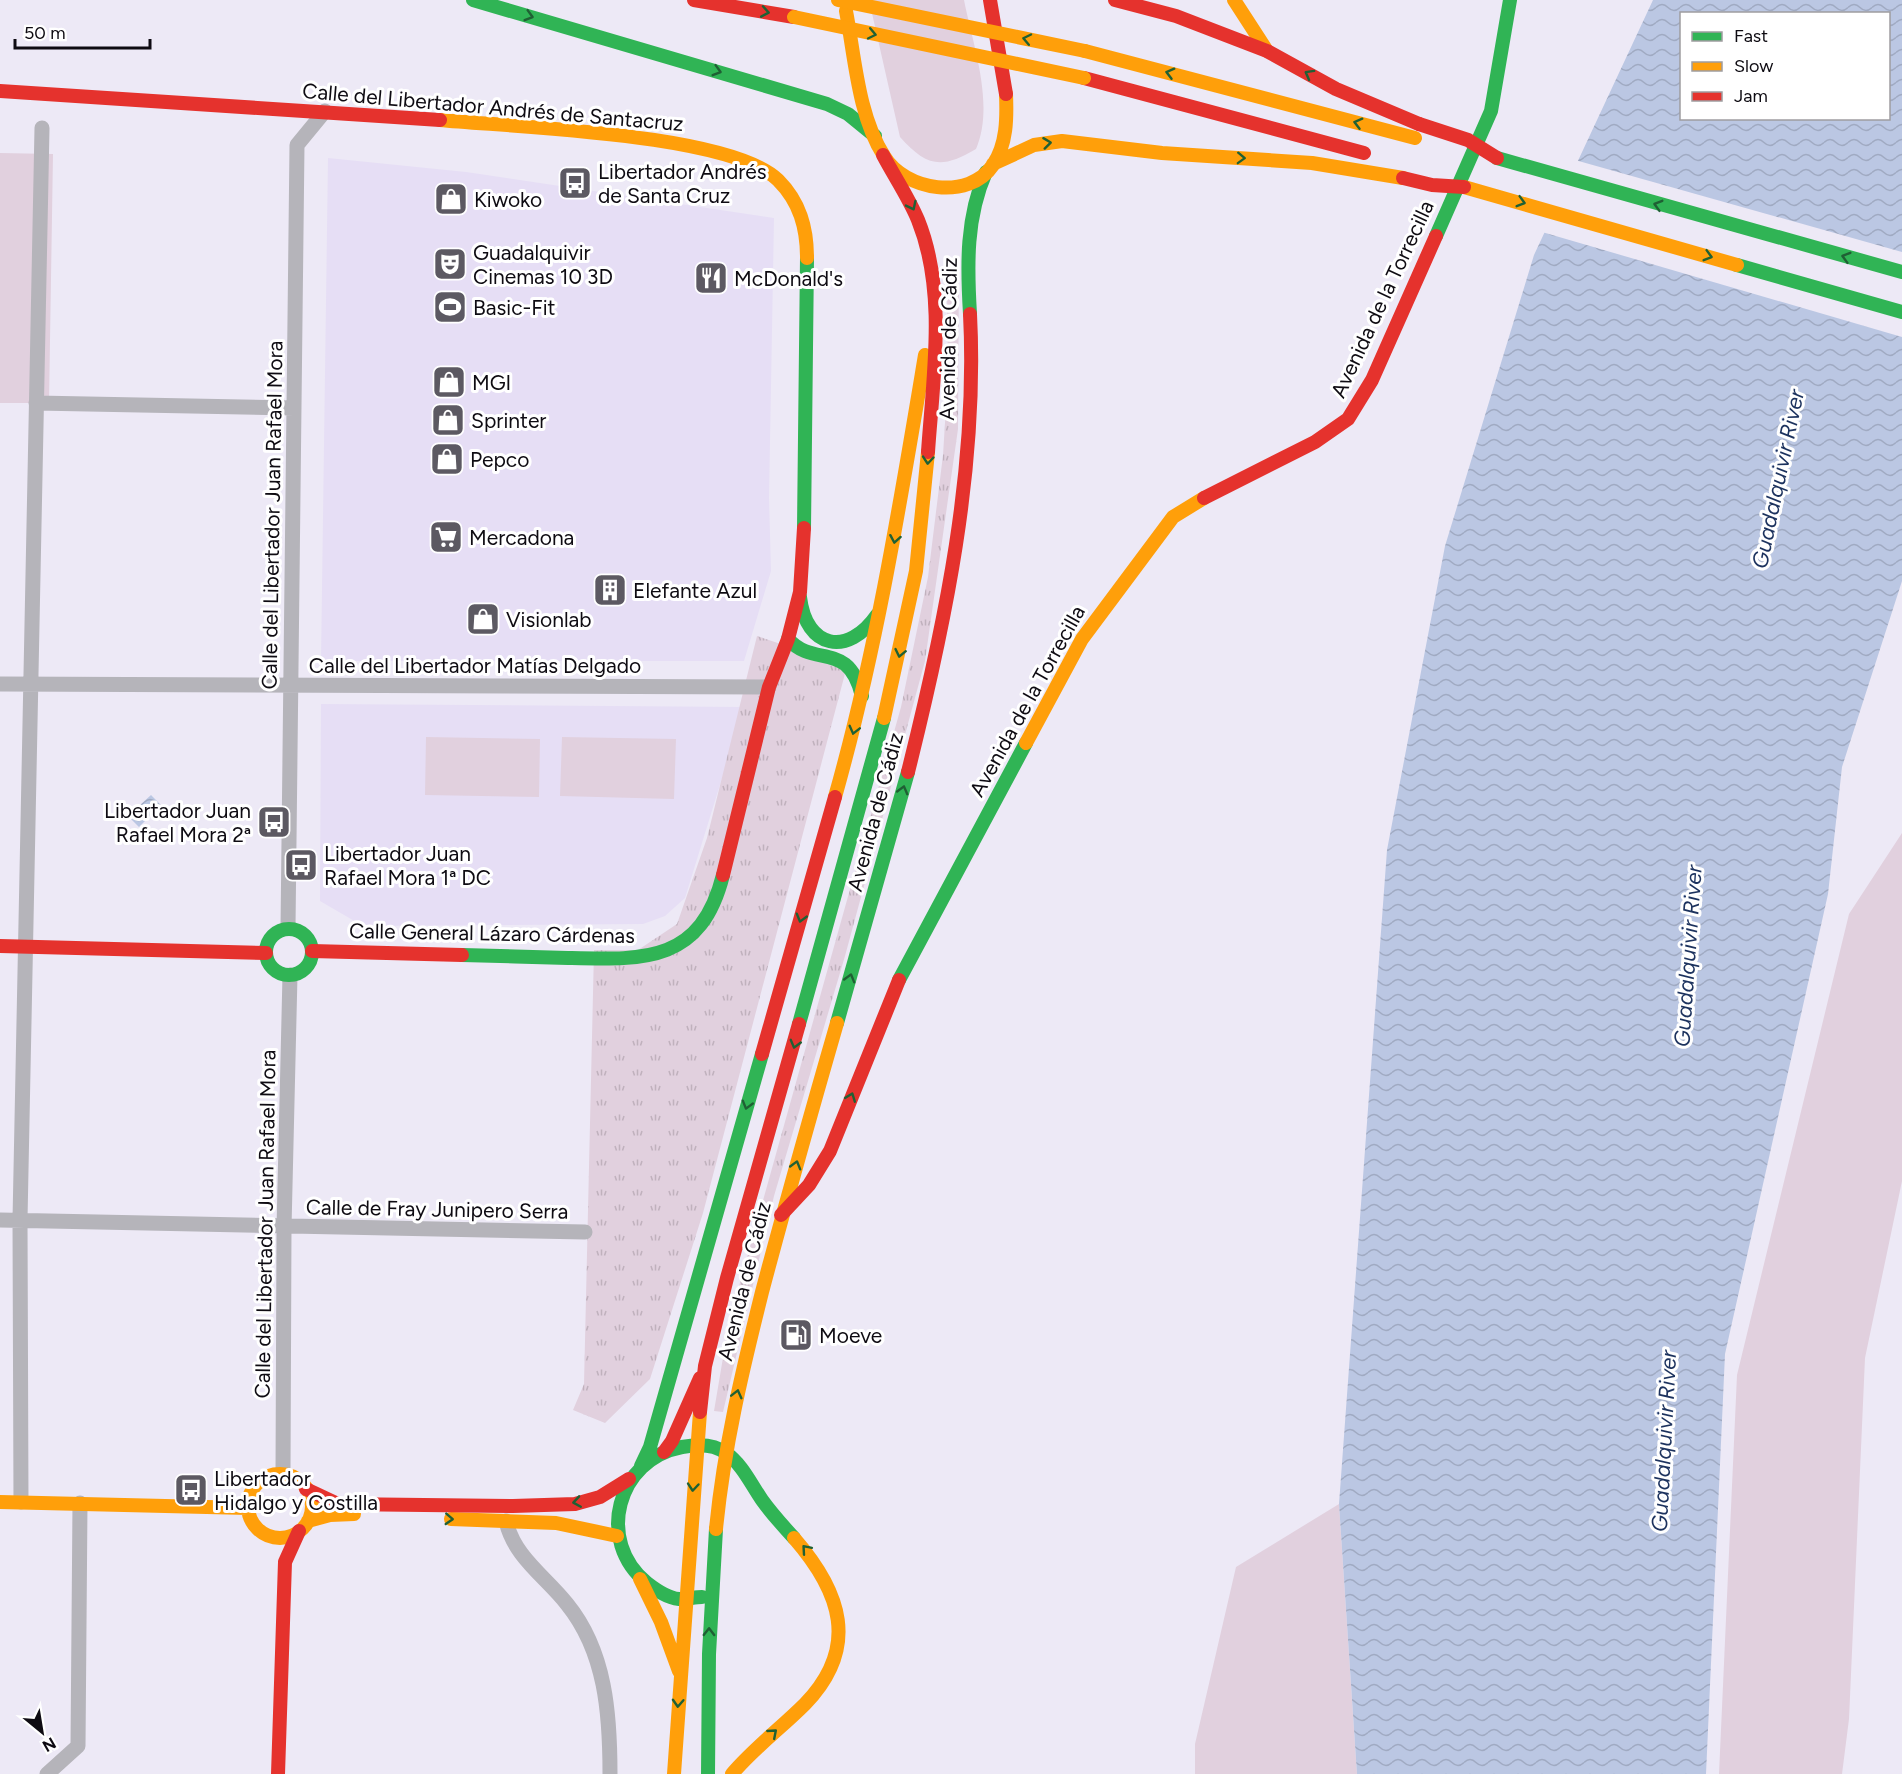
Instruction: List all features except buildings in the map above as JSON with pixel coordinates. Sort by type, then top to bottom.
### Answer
[{"type":"main road","points":[[473,0],[827,104],[848,114],[875,136]]},
{"type":"main road","points":[[694,0],[794,17],[1084,78],[1376,156]]},
{"type":"main road","points":[[838,0],[1084,51],[1466,153],[1497,158],[1902,272]]},
{"type":"main road","name":"Avenida de Cádiz","points":[[674,1774],[684,1598],[705,1366],[727,1278],[772,1126],[879,740],[909,612],[925,498],[936,324],[933,274],[918,220],[875,136],[844,0]]},
{"type":"main road","name":"Avenida de Cádiz","points":[[708,1774],[710,1589],[724,1452],[781,1215],[896,818],[930,690],[951,581],[965,470],[972,368],[970,222],[975,192],[1007,138],[1009,117],[990,0]]},
{"type":"main road","points":[[1115,0],[1176,16],[1267,51],[1336,89],[1419,124],[1468,140],[1497,158]]},
{"type":"main road","points":[[1234,0],[1267,51]]},
{"type":"main road","name":"Avenida de la Torrecilla","points":[[781,1215],[809,1185],[830,1152],[892,996],[1082,639],[1163,527],[1188,506],[1315,442],[1348,418],[1372,380],[1491,111],[1510,0]]},
{"type":"main road","name":"Calle del Libertador Andrés de Santacruz","points":[[0,91],[325,111],[642,138],[712,151],[757,166],[777,179],[803,219],[807,238],[804,562],[800,592],[788,637],[769,687],[718,894],[699,928]]},
{"type":"main road","points":[[883,155],[903,176],[926,187],[957,186],[1031,146],[1046,142],[1070,142],[1162,153],[1334,164],[1432,185],[1464,187]]},
{"type":"main road","points":[[1407,164],[1438,174],[1464,187],[1902,312]]},
{"type":"main road","name":"Avenida de Cádiz","points":[[641,1466],[650,1447],[862,696],[883,601],[916,418],[933,274]]},
{"type":"main road","points":[[800,592],[803,616],[810,631],[818,638]]},
{"type":"main road","points":[[862,696],[859,679],[851,668],[826,653],[795,647],[788,637],[797,629],[818,638],[839,643],[860,636],[870,627],[883,601]]},
{"type":"main road","points":[[765,703],[790,662],[812,651]]},
{"type":"main road","points":[[288,928],[308,938],[312,951],[308,964],[297,974],[290,975],[276,971],[271,966],[266,952],[275,933],[288,928]]},
{"type":"main road","name":"Calle General Lázaro Cárdenas","points":[[312,951],[630,960],[660,954],[699,928]]},
{"type":"main road","points":[[0,946],[266,952]]},
{"type":"main road","name":"Avenida de Cádiz","points":[[772,1126],[780,1065],[775,1010]]},
{"type":"main road","name":"Avenida de Cádiz","points":[[664,1452],[672,1441],[705,1366]]},
{"type":"main road","points":[[680,1675],[661,1622],[638,1575],[625,1556],[617,1536],[617,1513],[622,1494],[630,1479],[641,1466],[664,1452],[696,1446],[724,1452],[742,1469],[766,1505],[822,1569],[831,1588],[839,1621],[836,1651],[822,1683],[812,1697],[748,1754],[732,1774]]},
{"type":"main road","points":[[278,1774],[285,1562],[279,1547],[254,1525],[248,1508],[254,1487],[262,1480],[283,1474],[292,1477],[306,1489],[338,1504],[513,1506],[575,1504],[600,1497],[630,1479]]},
{"type":"main road","points":[[285,1562],[311,1505],[306,1489]]},
{"type":"main road","points":[[0,1502],[248,1508]]},
{"type":"main road","points":[[269,1536],[279,1538],[330,1515],[352,1514],[556,1523],[595,1528],[617,1536]]},
{"type":"main road","points":[[638,1575],[661,1592],[684,1598],[704,1596],[710,1589]]},
{"type":"street","name":"Calle del Libertador Juan Rafael Mora","points":[[288,928],[297,145],[325,111]]},
{"type":"street","points":[[21,1502],[21,1220],[42,128]]},
{"type":"street","points":[[36,403],[294,408]]},
{"type":"street","name":"Calle del Libertador Matías Delgado","points":[[0,684],[769,687]]},
{"type":"street","name":"Calle del Libertador Juan Rafael Mora","points":[[283,1474],[284,1228],[290,975]]},
{"type":"street","name":"Calle de Fray Junipero Serra","points":[[0,1220],[284,1228],[585,1232]]},
{"type":"street","points":[[47,1774],[78,1746],[80,1503]]},
{"type":"street","points":[[506,1521],[516,1550],[569,1605],[593,1648],[608,1707],[610,1774]]},
{"type":"shaded area","points":[[328,158],[466,172],[774,218],[769,498],[771,571],[744,661],[321,661]]},
{"type":"shaded area","points":[[321,704],[744,707],[685,898],[665,916],[643,924],[363,926],[320,901]]},
{"type":"green space","points":[[869,0],[964,0],[977,55],[983,94],[981,132],[976,149],[953,160],[935,162],[918,154],[900,137]]},
{"type":"green space","points":[[0,153],[53,154],[49,403],[0,403]]},
{"type":"green space","points":[[959,258],[958,429],[925,661],[845,956],[774,1196],[723,1412],[714,1411],[729,1322],[901,707],[928,577],[943,455],[948,375],[947,291],[944,260]]},
{"type":"green space","points":[[757,636],[847,666],[703,1213],[650,1379],[605,1423],[573,1410],[584,1384],[594,950],[638,950],[677,924],[707,838]]},
{"type":"green space","points":[[426,737],[540,739],[539,797],[425,795]]},
{"type":"green space","points":[[562,737],[676,739],[674,799],[560,796]]},
{"type":"green space","points":[[1902,833],[1902,1181],[1865,1358],[1849,1719],[1842,1774],[1719,1774],[1737,1375],[1849,914]]},
{"type":"green space","points":[[1339,1504],[1357,1774],[1195,1774],[1195,1744],[1236,1567]]},
{"type":"water","name":"Guadalquivir River","points":[[1653,0],[1902,0],[1902,581],[1842,767],[1828,894],[1725,1354],[1706,1774],[1357,1774],[1339,1504],[1387,850],[1445,546],[1534,255]]},
{"type":"water","points":[[151,795],[161,805],[139,827],[128,816]]},
{"type":"pier","points":[[1575,160],[1902,252],[1902,337],[1542,232]]},
{"type":"traffic: fast","points":[[473,0],[827,104],[848,114],[875,136]]},
{"type":"traffic: fast","points":[[1436,236],[1491,111],[1510,0]]},
{"type":"traffic: fast","points":[[1497,158],[1902,272]]},
{"type":"traffic: fast","points":[[970,314],[968,259],[971,224],[979,189],[986,172]]},
{"type":"traffic: fast","points":[[804,528],[807,258]]},
{"type":"traffic: fast","points":[[1737,265],[1902,312]]},
{"type":"traffic: fast","points":[[800,597],[810,628],[819,637],[830,641],[841,641],[854,637],[877,615]]},
{"type":"traffic: fast","points":[[788,639],[798,648],[809,653],[830,657],[848,667],[856,678],[862,696]]},
{"type":"traffic: fast","points":[[799,1024],[884,718]]},
{"type":"traffic: fast","points":[[899,980],[1026,743]]},
{"type":"traffic: fast","points":[[837,1023],[908,772]]},
{"type":"traffic: fast","points":[[462,955],[596,959],[645,956],[666,950],[684,940],[700,925],[713,904],[723,875]]},
{"type":"traffic: fast","points":[[289,929],[305,936],[312,952],[305,968],[289,975],[273,968],[266,952],[273,936],[289,929]]},
{"type":"traffic: fast","points":[[641,1466],[650,1447],[762,1054]]},
{"type":"traffic: fast","points":[[702,1597],[679,1599],[658,1591],[631,1566],[621,1546],[618,1525],[621,1504],[629,1484],[642,1467],[660,1455],[694,1445],[711,1446],[721,1450],[737,1463],[766,1505],[794,1538]]},
{"type":"traffic: fast","points":[[708,1774],[709,1654],[716,1529]]},
{"type":"traffic: slow","points":[[838,0],[1085,51]]},
{"type":"traffic: slow","points":[[1234,0],[1267,51]]},
{"type":"traffic: slow","points":[[846,11],[868,123],[884,156],[894,168],[907,177],[921,184],[954,187],[969,184],[982,176],[998,157],[1004,140],[1006,94]]},
{"type":"traffic: slow","points":[[794,17],[1084,78]]},
{"type":"traffic: slow","points":[[1085,51],[1415,138]]},
{"type":"traffic: slow","points":[[440,120],[618,135],[669,142],[715,152],[753,164],[778,180],[792,197],[804,226],[807,258]]},
{"type":"traffic: slow","points":[[993,164],[1034,145],[1062,141],[1162,153],[1312,163],[1403,178]]},
{"type":"traffic: slow","points":[[1464,187],[1737,265]]},
{"type":"traffic: slow","points":[[835,797],[875,633],[925,355]]},
{"type":"traffic: slow","points":[[884,718],[916,571],[928,452]]},
{"type":"traffic: slow","points":[[1026,743],[1082,639],[1173,517],[1204,498]]},
{"type":"traffic: slow","points":[[716,1529],[734,1410],[762,1292],[837,1023]]},
{"type":"traffic: slow","points":[[674,1774],[700,1412]]},
{"type":"traffic: slow","points":[[280,1474],[298,1480],[306,1488],[312,1506],[306,1524],[298,1532],[280,1538],[262,1532],[254,1524],[248,1506],[254,1488],[262,1480],[280,1474]]},
{"type":"traffic: slow","points":[[0,1502],[248,1508]]},
{"type":"traffic: slow","points":[[308,1521],[330,1515],[354,1514]]},
{"type":"traffic: slow","points":[[451,1519],[556,1523],[617,1536]]},
{"type":"traffic: slow","points":[[732,1774],[749,1755],[805,1704],[822,1683],[833,1662],[838,1641],[838,1620],[833,1599],[810,1558],[794,1538]]},
{"type":"traffic: slow","points":[[640,1579],[661,1622],[679,1671]]},
{"type":"traffic: jam","points":[[694,0],[794,17]]},
{"type":"traffic: jam","points":[[990,0],[1006,94]]},
{"type":"traffic: jam","points":[[1115,0],[1176,16],[1267,51],[1336,89],[1419,124]]},
{"type":"traffic: jam","points":[[1084,78],[1364,153]]},
{"type":"traffic: jam","points":[[0,91],[440,120]]},
{"type":"traffic: jam","points":[[1419,124],[1468,140],[1497,158]]},
{"type":"traffic: jam","points":[[883,155],[918,220],[927,248],[932,276],[936,335],[928,452]]},
{"type":"traffic: jam","points":[[1403,178],[1432,185],[1464,187]]},
{"type":"traffic: jam","points":[[1204,498],[1315,442],[1348,419],[1372,380],[1436,236]]},
{"type":"traffic: jam","points":[[908,772],[946,603],[964,488],[969,430],[970,314]]},
{"type":"traffic: jam","points":[[723,875],[769,687],[788,639],[800,592],[804,528]]},
{"type":"traffic: jam","points":[[762,1054],[835,797]]},
{"type":"traffic: jam","points":[[0,946],[266,953]]},
{"type":"traffic: jam","points":[[312,951],[462,955]]},
{"type":"traffic: jam","points":[[781,1215],[809,1185],[830,1151],[899,980]]},
{"type":"traffic: jam","points":[[700,1412],[705,1366],[727,1278],[799,1024]]},
{"type":"traffic: jam","points":[[664,1452],[672,1441],[700,1378]]},
{"type":"traffic: jam","points":[[306,1489],[338,1504],[513,1506],[575,1504],[600,1497],[629,1479]]},
{"type":"traffic: jam","points":[[278,1774],[285,1562],[299,1531]]},
{"type":"place","name":"Libertador Andrés de Santa Cruz","points":[[575,183]]},
{"type":"place","name":"Kiwoko","points":[[451,199]]},
{"type":"place","name":"Guadalquivir Cinemas 10 3D","points":[[450,264]]},
{"type":"place","name":"McDonald's","points":[[711,278]]},
{"type":"place","name":"Basic-Fit","points":[[450,307]]},
{"type":"place","name":"MGI","points":[[449,382]]},
{"type":"place","name":"Sprinter","points":[[448,420]]},
{"type":"place","name":"Pepco","points":[[447,459]]},
{"type":"place","name":"Mercadona","points":[[446,537]]},
{"type":"place","name":"Elefante Azul","points":[[610,590]]},
{"type":"place","name":"Visionlab","points":[[483,619]]},
{"type":"place","name":"Libertador Juan Rafael Mora 2ª","points":[[274,822]]},
{"type":"place","name":"Libertador Juan Rafael Mora 1ª DC","points":[[301,865]]},
{"type":"place","name":"Moeve","points":[[796,1335]]},
{"type":"place","name":"Libertador Hidalgo y Costilla","points":[[191,1490]]}]
